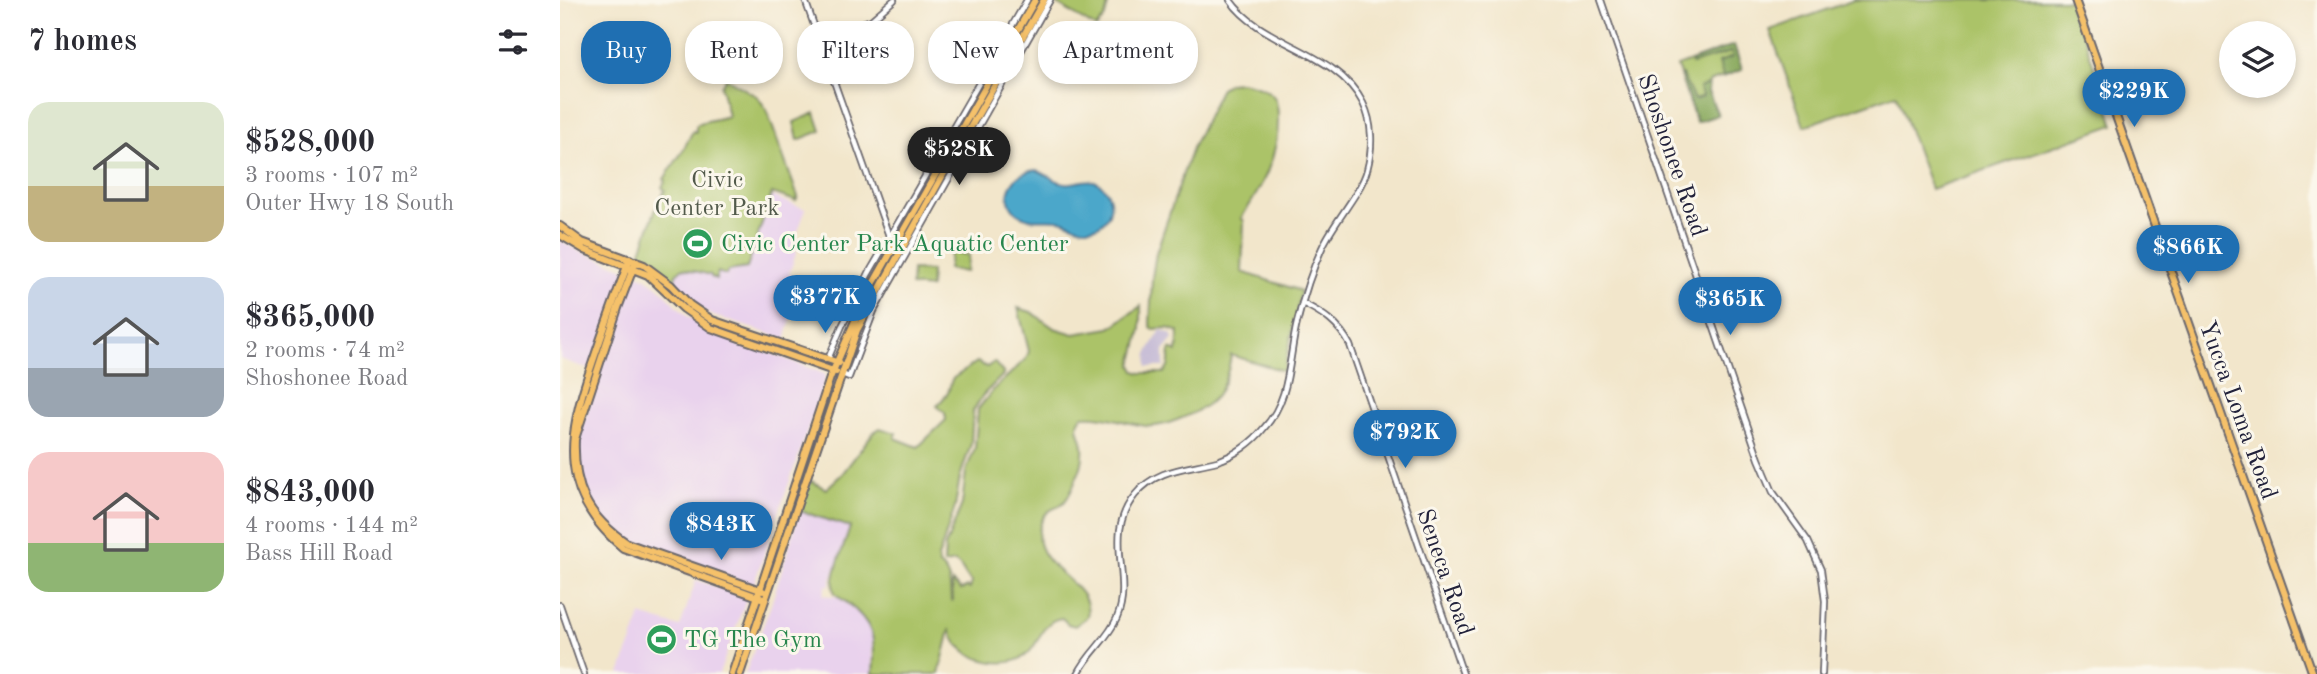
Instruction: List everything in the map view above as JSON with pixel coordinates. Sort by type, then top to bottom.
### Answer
[{"type":"main road","points":[[732,674],[836,362],[865,298],[1035,0]]},
{"type":"main road","points":[[740,674],[841,374],[848,366],[857,330],[1044,0]]},
{"type":"main road","name":"Yucca Loma Road","points":[[2074,0],[2313,674]]},
{"type":"main road","points":[[560,226],[582,242],[662,277],[690,305],[712,320],[848,366]]},
{"type":"main road","points":[[560,235],[585,250],[632,263],[684,309],[711,328],[841,374]]},
{"type":"main road","points":[[632,263],[575,439],[576,473],[581,493],[594,515],[627,543],[767,597]]},
{"type":"street","points":[[805,0],[812,21]]},
{"type":"street","points":[[866,21],[894,0]]},
{"type":"street","points":[[828,359],[856,298],[1027,0]]},
{"type":"street","points":[[841,374],[849,377],[848,366],[874,311],[1051,0]]},
{"type":"street","points":[[1078,674],[1086,658],[1117,617],[1122,592],[1119,531],[1135,495],[1147,483],[1166,471],[1219,460],[1251,441],[1275,415],[1284,393],[1302,303],[1323,245],[1367,173],[1372,146],[1367,114],[1362,101],[1348,83],[1323,63],[1256,25],[1239,12],[1230,0]]},
{"type":"street","name":"Shoshonee Road","points":[[1601,0],[1759,460],[1773,492],[1808,541],[1821,570],[1825,601],[1822,674]]},
{"type":"street","points":[[834,84],[890,239]]},
{"type":"street","name":"Seneca Road","points":[[1302,303],[1329,319],[1350,345],[1463,674]]},
{"type":"street","points":[[560,605],[584,674]]},
{"type":"shaded area","points":[[771,196],[806,209],[792,247],[797,251],[789,274],[802,279],[793,303],[796,305],[785,339],[711,315],[697,306],[675,283],[676,274],[683,268],[712,275],[747,268]]},
{"type":"shaded area","points":[[560,240],[573,248],[645,277],[659,287],[687,316],[708,329],[825,374],[754,583],[750,584],[636,544],[618,534],[597,514],[585,493],[578,468],[578,439],[600,373],[560,359]]},
{"type":"shaded area","points":[[1161,330],[1171,334],[1173,339],[1164,350],[1164,367],[1147,367],[1148,352]]},
{"type":"shaded area","points":[[800,511],[849,527],[829,586],[826,585],[823,595],[838,597],[864,618],[872,631],[872,674],[745,674],[771,605]]},
{"type":"shaded area","points":[[696,580],[747,597],[719,674],[620,674],[641,615],[680,627]]},
{"type":"green space","points":[[1102,0],[1108,5],[1102,21],[1085,21],[1054,2]]},
{"type":"green space","points":[[1854,0],[2071,0],[2114,125],[1931,189],[1896,94],[1804,126],[1770,30]]},
{"type":"green space","points":[[1734,45],[1742,70],[1709,82],[1708,92],[1718,115],[1696,122],[1677,66]]},
{"type":"green space","points":[[1734,45],[1742,70],[1723,77],[1719,62],[1733,57],[1731,52],[1692,64],[1691,61]]},
{"type":"green space","points":[[1682,75],[1694,100],[1703,97],[1699,88],[1708,84],[1708,92],[1718,115],[1697,122],[1680,76]]},
{"type":"green space","points":[[1240,82],[1267,91],[1274,97],[1278,107],[1276,145],[1268,171],[1241,218],[1244,221],[1242,272],[1301,291],[1284,371],[1231,355],[1226,378],[1217,395],[1203,408],[1182,418],[1151,426],[1099,416],[1082,416],[1078,427],[1083,450],[1080,469],[1065,501],[1048,512],[1040,524],[1039,543],[1051,563],[1084,596],[1087,617],[1075,626],[1062,618],[1049,623],[1030,652],[1017,660],[990,661],[972,655],[955,642],[950,630],[939,674],[873,674],[874,651],[868,625],[856,610],[838,596],[833,585],[850,527],[800,511],[811,481],[826,489],[880,428],[896,433],[895,438],[918,447],[946,420],[945,413],[937,406],[948,393],[952,379],[977,362],[987,367],[994,362],[1004,374],[983,395],[973,411],[971,444],[960,477],[955,507],[938,558],[939,565],[946,572],[949,581],[951,601],[952,582],[961,590],[967,587],[970,589],[972,582],[958,564],[944,564],[945,547],[962,504],[966,471],[975,448],[978,409],[995,388],[1026,359],[1029,351],[1018,308],[1031,312],[1054,328],[1074,334],[1110,328],[1141,306],[1141,329],[1132,365],[1135,371],[1141,373],[1164,373],[1168,367],[1171,349],[1177,352],[1179,332],[1168,328],[1152,329],[1150,324],[1156,253],[1192,148],[1221,88],[1229,83]]},
{"type":"green space","name":"Civic Center Park","points":[[736,84],[758,97],[766,109],[798,197],[796,201],[772,193],[747,268],[728,271],[726,275],[718,272],[716,279],[711,275],[683,268],[676,274],[674,284],[642,261],[640,254],[665,190],[662,187],[666,181],[664,179],[693,131],[696,132],[696,126],[701,122],[728,116],[721,86]]},
{"type":"green space","points":[[815,113],[821,131],[798,140],[794,122]]},
{"type":"green space","points":[[951,252],[969,255],[966,272],[948,269]]},
{"type":"green space","points":[[912,270],[931,271],[930,288],[911,286]]},
{"type":"water","points":[[1036,170],[1061,182],[1097,182],[1109,197],[1107,218],[1096,227],[1085,228],[1061,220],[1031,219],[1020,215],[1009,202],[1010,187],[1020,176]]},
{"type":"place","name":"Civic Center Park Aquatic Center","points":[[698,243]]},
{"type":"place","name":"TG The Gym","points":[[661,639]]}]
